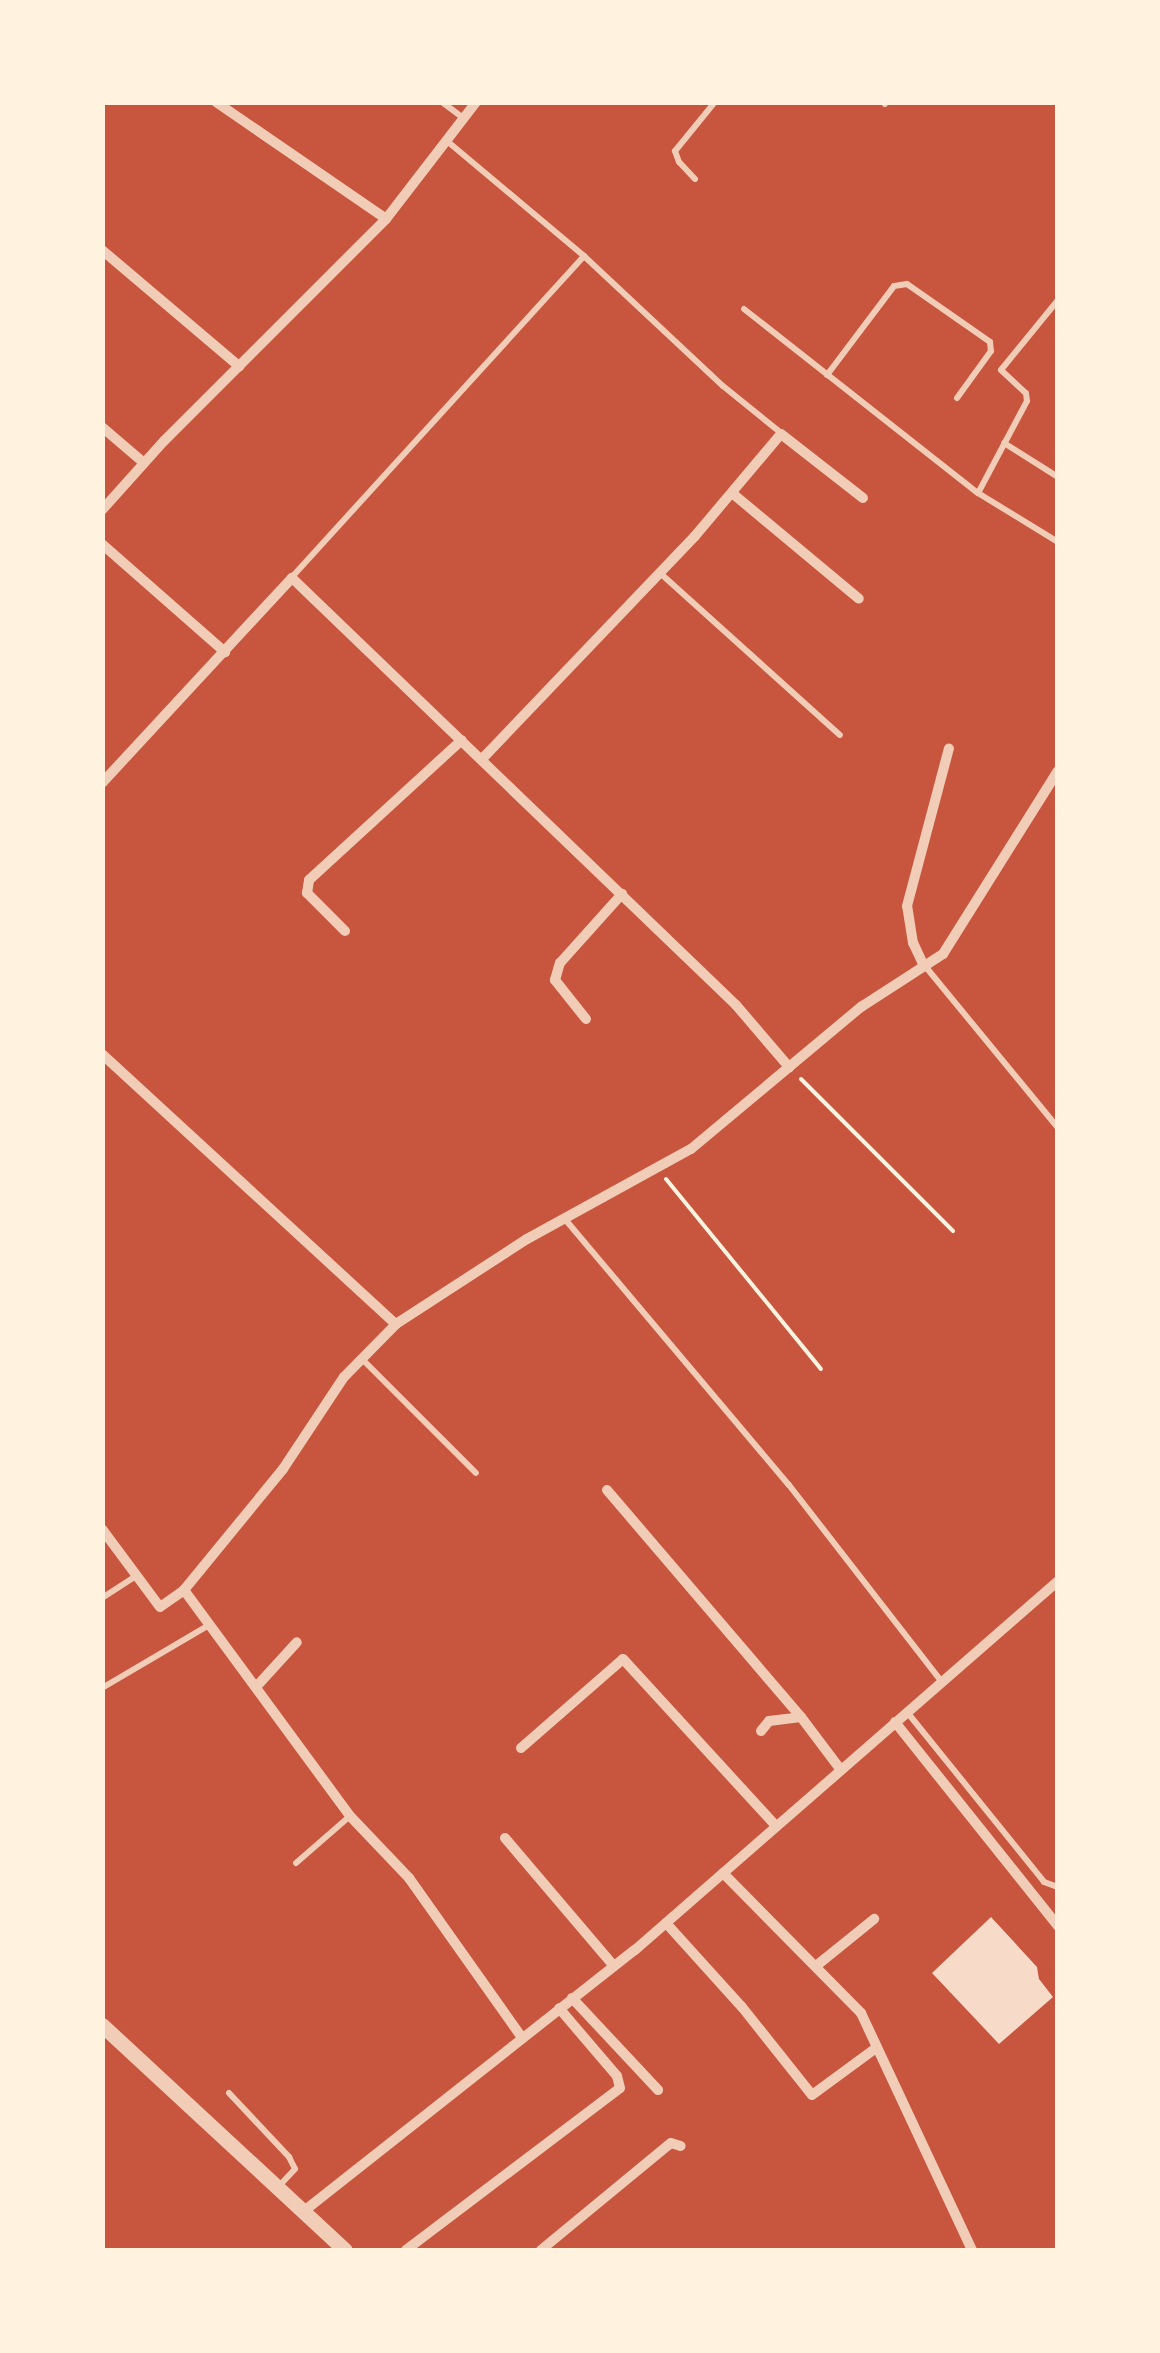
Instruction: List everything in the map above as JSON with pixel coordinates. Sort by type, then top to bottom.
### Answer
[{"type":"street","points":[[216,102],[386,219]]},
{"type":"street","points":[[102,510],[386,219],[476,102]]},
{"type":"street","points":[[102,250],[239,366]]},
{"type":"street","points":[[102,427],[144,463]]},
{"type":"street","points":[[482,758],[660,573],[781,434],[862,498]]},
{"type":"street","points":[[732,493],[859,600]]},
{"type":"street","points":[[102,544],[225,652]]},
{"type":"street","points":[[102,783],[292,578],[736,1005],[788,1067]]},
{"type":"street","points":[[344,931],[307,892],[309,880],[462,740]]},
{"type":"street","points":[[923,964],[913,943],[907,906],[949,748]]},
{"type":"street","points":[[102,1529],[160,1607],[184,1590],[283,1469],[344,1378],[396,1324],[564,1218],[657,1168],[729,1121],[861,1007],[943,954],[1058,771]]},
{"type":"street","points":[[586,1019],[556,980],[560,963],[622,894]]},
{"type":"street","points":[[102,1054],[396,1324]]},
{"type":"street","points":[[608,1490],[802,1717],[841,1770]]},
{"type":"street","points":[[304,2212],[666,1923],[1058,1581]]},
{"type":"street","points":[[184,1590],[350,1816],[409,1878],[522,2036]]},
{"type":"street","points":[[257,1686],[297,1642]]},
{"type":"street","points":[[522,1748],[624,1659],[776,1826]]},
{"type":"street","points":[[761,1731],[769,1721],[802,1717]]},
{"type":"street","points":[[895,1722],[1058,1926]]},
{"type":"street","points":[[504,1838],[614,1966]]},
{"type":"street","points":[[723,1873],[862,2013],[972,2250]]},
{"type":"street","points":[[816,1966],[874,1919]]},
{"type":"street","points":[[666,1923],[742,2006],[812,2095],[876,2048]]},
{"type":"street","points":[[572,1998],[658,2090]]},
{"type":"street","points":[[406,2250],[620,2088],[617,2076],[558,2008]]},
{"type":"street","points":[[102,2025],[344,2250]]},
{"type":"street","points":[[541,2250],[671,2143],[681,2146]]},
{"type":"lane","points":[[442,102],[464,119]]},
{"type":"lane","points":[[695,179],[675,151],[715,102]]},
{"type":"lane","points":[[447,141],[584,256],[723,386],[781,434]]},
{"type":"lane","points":[[292,578],[584,256]]},
{"type":"lane","points":[[828,376],[894,286],[907,284],[990,342],[990,351],[957,398]]},
{"type":"lane","points":[[978,492],[1027,396],[1000,370],[1058,300]]},
{"type":"lane","points":[[744,309],[978,492],[1058,542]]},
{"type":"lane","points":[[1004,443],[1058,477]]},
{"type":"lane","points":[[660,573],[840,735]]},
{"type":"lane","points":[[923,964],[1058,1128]]},
{"type":"lane","points":[[564,1218],[790,1485],[941,1681]]},
{"type":"lane","points":[[362,1359],[476,1473]]},
{"type":"lane","points":[[102,1598],[137,1576]]},
{"type":"lane","points":[[102,1688],[209,1625]]},
{"type":"lane","points":[[907,1712],[1044,1882],[1058,1888]]},
{"type":"lane","points":[[296,1863],[350,1816]]},
{"type":"lane","points":[[229,2093],[289,2157],[295,2169],[278,2187]]},
{"type":"path","points":[[788,1067],[954,1231]]},
{"type":"path","points":[[657,1168],[821,1369]]},
{"type":"building","points":[[991,1917],[1037,1967],[1039,1979],[1053,1997],[999,2044],[932,1973]]}]
